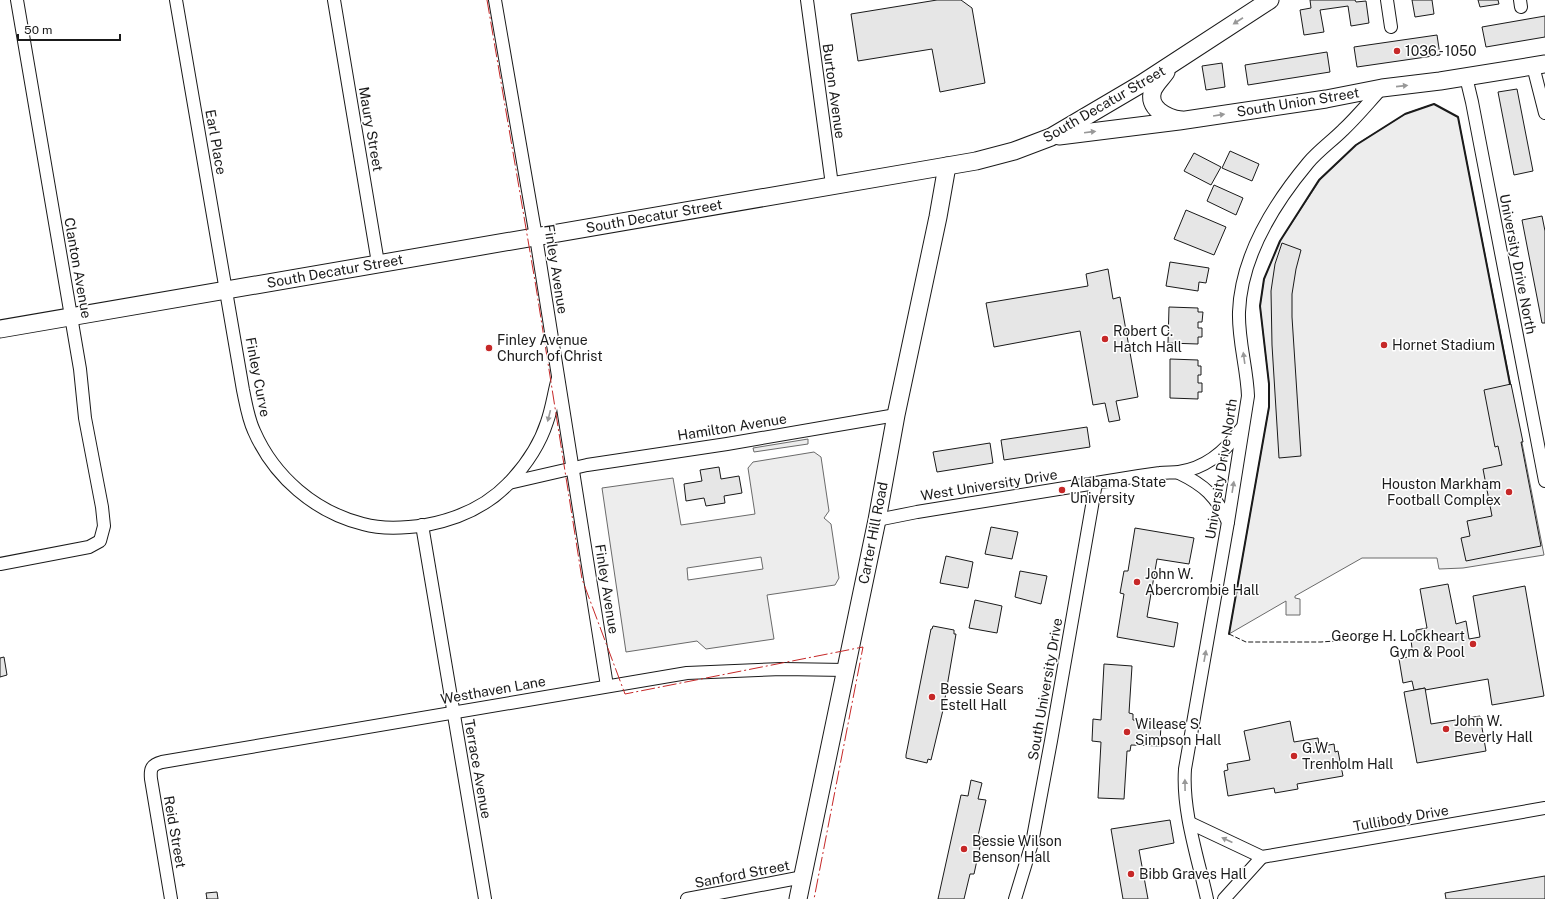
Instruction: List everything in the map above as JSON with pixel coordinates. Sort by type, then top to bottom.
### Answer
[{"type":"main road","name":"South Decatur Street","points":[[0,329],[976,161],[1014,151],[1051,137],[1141,84],[1262,2]]},
{"type":"main road","points":[[1172,64],[1153,89],[1153,104],[1164,116],[1186,120]]},
{"type":"main road","name":"South Union Street","points":[[1051,137],[1186,120],[1326,99],[1382,88],[1466,77],[1539,65]]},
{"type":"main road","name":"Carter Hill Road","points":[[798,899],[846,670],[947,166]]},
{"type":"street","name":"Clanton Avenue","points":[[0,564],[89,547],[100,541],[104,526],[102,507],[84,411],[80,369],[17,0]]},
{"type":"street","name":"Earl Place","points":[[176,0],[226,289]]},
{"type":"street","name":"Maury Street","points":[[334,0],[378,263]]},
{"type":"street","name":"Finley Avenue","points":[[495,0],[536,236],[607,686]]},
{"type":"street","name":"Burton Avenue","points":[[807,0],[832,185]]},
{"type":"street","points":[[1387,0],[1391,27]]},
{"type":"street","points":[[1539,65],[1545,113]]},
{"type":"street","name":"University Drive North","points":[[1466,77],[1545,481]]},
{"type":"street","name":"University Drive North","points":[[1207,899],[1190,823],[1184,786],[1185,769],[1228,522],[1246,408],[1248,391],[1239,312],[1248,261],[1272,213],[1308,163],[1343,130],[1382,88]]},
{"type":"street","name":"Finley Curve","points":[[226,289],[249,418],[261,445],[281,474],[294,488],[328,511],[364,525],[406,528],[444,522],[466,514],[492,498],[509,483],[536,447],[547,422],[558,378]]},
{"type":"street","name":"Hamilton Avenue","points":[[509,483],[590,464],[735,442],[896,415]]},
{"type":"street","name":"West University Drive","points":[[876,520],[1096,483],[1162,473],[1179,472],[1213,459],[1224,450],[1243,426]]},
{"type":"street","points":[[1179,472],[1194,480],[1213,495],[1222,508],[1228,522]]},
{"type":"street","name":"South University Drive","points":[[1015,899],[1032,843],[1096,483]]},
{"type":"street","name":"Terrace Avenue","points":[[422,525],[485,899]]},
{"type":"street","name":"Westhaven Lane","points":[[150,769],[154,764],[162,762],[687,673],[782,669],[846,670]]},
{"type":"street","name":"Reid Street","points":[[150,769],[171,899]]},
{"type":"street","name":"Tullibody Drive","points":[[1262,857],[1545,808]]},
{"type":"street","points":[[1190,823],[1262,857],[1224,899]]},
{"type":"street","name":"Sanford Street","points":[[687,899],[803,877]]},
{"type":"shaded area","name":"Hornet Stadium","points":[[1434,104],[1458,117],[1544,555],[1463,568],[1439,569],[1437,558],[1362,558],[1295,596],[1295,598],[1300,599],[1300,615],[1286,615],[1286,601],[1229,634],[1269,407],[1269,384],[1260,306],[1264,279],[1280,241],[1320,180],[1357,144],[1407,113]]},
{"type":"shaded area","points":[[808,439],[808,444],[754,452],[753,448]]},
{"type":"shaded area","points":[[814,452],[821,457],[829,511],[824,518],[831,524],[839,578],[835,585],[767,595],[774,639],[706,649],[697,641],[626,652],[602,488],[673,478],[681,525],[755,514],[748,468],[753,462]],"holes":[[[761,557],[763,569],[688,580],[687,568]]]},
{"type":"building","points":[[937,0],[961,0],[972,8],[985,83],[940,92],[932,49],[858,61],[851,14]]},
{"type":"building","points":[[1310,0],[1366,1],[1369,23],[1351,26],[1348,6],[1320,10],[1324,32],[1304,35],[1300,10],[1311,8]]},
{"type":"building","points":[[1412,0],[1432,0],[1434,14],[1415,17]]},
{"type":"building","points":[[1478,0],[1498,0],[1499,4],[1480,7]]},
{"type":"building","points":[[1545,16],[1545,37],[1486,47],[1482,27]]},
{"type":"building","name":"1036 - 1050","points":[[1437,35],[1440,55],[1357,67],[1354,47]]},
{"type":"building","points":[[1327,52],[1330,72],[1248,85],[1245,65]]},
{"type":"building","points":[[1222,63],[1225,87],[1206,90],[1202,66]]},
{"type":"building","points":[[1517,89],[1533,171],[1514,175],[1498,92]]},
{"type":"building","points":[[1230,151],[1259,164],[1252,181],[1222,168]]},
{"type":"building","points":[[1194,153],[1221,167],[1211,185],[1184,171]]},
{"type":"building","points":[[1214,185],[1243,198],[1236,215],[1207,201]]},
{"type":"building","points":[[1186,210],[1226,227],[1214,255],[1174,239]]},
{"type":"building","points":[[1542,216],[1545,231],[1545,323],[1542,323],[1522,220]]},
{"type":"building","points":[[1282,243],[1301,250],[1292,294],[1292,317],[1301,456],[1279,458],[1272,345],[1271,291],[1275,264]]},
{"type":"building","points":[[1170,262],[1209,268],[1206,283],[1199,282],[1198,291],[1166,286]]},
{"type":"building","name":"Robert C. Hatch Hall","points":[[1108,269],[1113,299],[1120,297],[1138,397],[1116,401],[1120,420],[1109,422],[1105,403],[1093,405],[1080,331],[994,347],[986,303],[1088,286],[1086,274]]},
{"type":"building","points":[[1169,307],[1198,308],[1198,312],[1203,312],[1202,322],[1198,322],[1198,328],[1202,328],[1202,337],[1198,337],[1198,344],[1168,343]]},
{"type":"building","points":[[1170,359],[1198,360],[1198,366],[1201,366],[1201,375],[1198,375],[1198,383],[1202,383],[1202,392],[1198,392],[1198,399],[1170,398]]},
{"type":"building","name":"Houston Markham Football Complex","points":[[1511,384],[1523,442],[1521,442],[1541,546],[1466,561],[1461,538],[1470,536],[1467,521],[1492,516],[1483,469],[1502,465],[1498,446],[1495,447],[1484,390]]},
{"type":"building","points":[[1087,427],[1090,447],[1004,460],[1001,440]]},
{"type":"building","points":[[990,443],[993,463],[937,472],[933,452]]},
{"type":"building","points":[[719,467],[721,479],[739,476],[742,493],[724,496],[725,503],[706,506],[704,498],[686,501],[684,484],[702,481],[700,470]]},
{"type":"building","points":[[991,527],[1018,532],[1012,559],[985,554]]},
{"type":"building","name":"John W. Abercrombie Hall","points":[[1135,528],[1194,538],[1189,564],[1157,559],[1147,617],[1178,623],[1174,647],[1117,637],[1124,594],[1120,593],[1124,571],[1128,571]]},
{"type":"building","points":[[946,556],[973,562],[968,588],[940,583]]},
{"type":"building","points":[[1020,571],[1047,576],[1041,604],[1015,597]]},
{"type":"building","name":"George H. Lockheart Gym & Pool","points":[[1448,584],[1456,624],[1466,621],[1469,639],[1480,637],[1473,596],[1525,586],[1544,696],[1492,705],[1488,679],[1425,690],[1425,688],[1414,690],[1412,681],[1403,683],[1399,659],[1408,657],[1407,650],[1412,648],[1411,640],[1417,639],[1416,630],[1427,628],[1420,589]]},
{"type":"building","points":[[975,600],[1002,606],[997,633],[969,628]]},
{"type":"building","name":"Bessie Sears Estell Hall","points":[[933,626],[954,630],[954,634],[956,634],[943,710],[931,760],[928,759],[927,763],[906,758],[906,755],[931,629]]},
{"type":"building","points":[[4,657],[7,675],[0,677],[0,658]]},
{"type":"building","name":"Wilease S. Simpson Hall","points":[[1104,664],[1132,666],[1129,713],[1133,714],[1133,720],[1161,722],[1160,746],[1131,745],[1130,751],[1127,751],[1124,799],[1098,798],[1101,742],[1092,741],[1093,719],[1101,720]]},
{"type":"building","name":"John W. Beverly Hall","points":[[1425,688],[1431,724],[1480,716],[1486,751],[1417,763],[1404,692]]},
{"type":"building","name":"G.W. Trenholm Hall","points":[[1290,721],[1294,742],[1318,738],[1319,747],[1334,744],[1335,752],[1338,751],[1343,776],[1297,784],[1298,789],[1275,793],[1274,788],[1228,796],[1224,771],[1228,770],[1227,764],[1250,760],[1244,731]]},
{"type":"building","name":"Bessie Wilson Benson Hall","points":[[971,780],[982,783],[978,799],[986,800],[978,836],[982,837],[974,874],[970,874],[964,899],[938,899],[961,795],[968,796]]},
{"type":"building","name":"Bibb Graves Hall","points":[[1170,820],[1174,843],[1139,850],[1148,899],[1123,899],[1111,829]]},
{"type":"building","points":[[1545,876],[1545,899],[1446,899],[1445,893]]},
{"type":"building","points":[[217,892],[218,899],[207,899],[206,893]]},
{"type":"fence","points":[[1229,634],[1246,642],[1321,642],[1363,639]]},
{"type":"wall","points":[[1229,634],[1269,407],[1269,384],[1260,306],[1264,279],[1280,241],[1319,180],[1356,145],[1405,114],[1434,104],[1458,117],[1510,384]]},
{"type":"power","points":[[487,0],[536,287],[582,579],[625,694],[863,647],[814,899]]},
{"type":"place","name":"1036 - 1050","points":[[1397,51]]},
{"type":"place","name":"Robert C. Hatch Hall","points":[[1105,339]]},
{"type":"place","name":"Hornet Stadium","points":[[1384,345]]},
{"type":"place","name":"Finley Avenue Church of Christ","points":[[489,348]]},
{"type":"place","name":"Alabama State University","points":[[1062,490]]},
{"type":"place","name":"Houston Markham Football Complex","points":[[1509,492]]},
{"type":"place","name":"John W. Abercrombie Hall","points":[[1137,582]]},
{"type":"place","name":"George H. Lockheart Gym & Pool","points":[[1473,644]]},
{"type":"place","name":"Bessie Sears Estell Hall","points":[[932,697]]},
{"type":"place","name":"John W. Beverly Hall","points":[[1446,729]]},
{"type":"place","name":"Wilease S. Simpson Hall","points":[[1127,732]]},
{"type":"place","name":"G.W. Trenholm Hall","points":[[1294,756]]},
{"type":"place","name":"Bessie Wilson Benson Hall","points":[[964,849]]},
{"type":"place","name":"Bibb Graves Hall","points":[[1131,874]]}]
